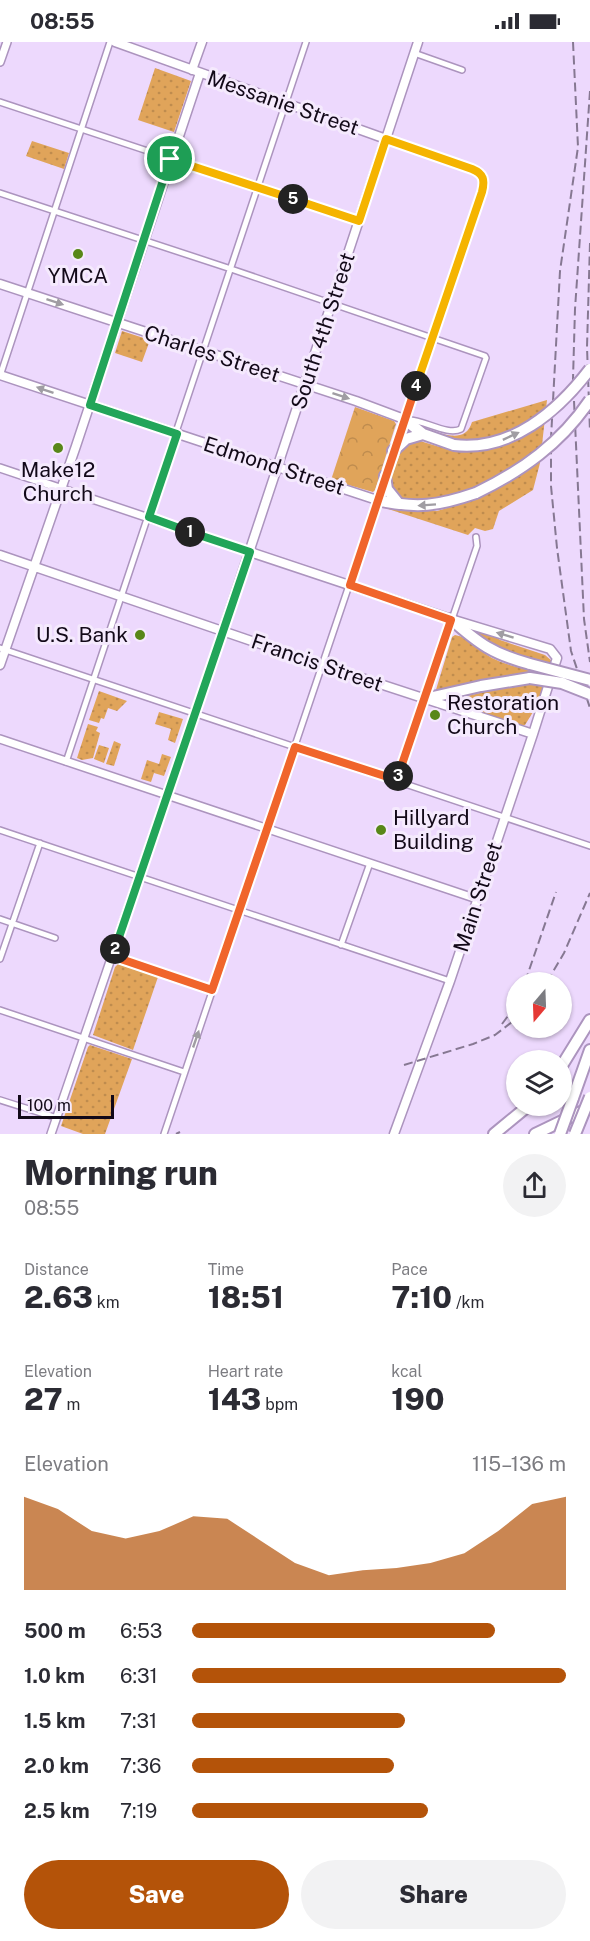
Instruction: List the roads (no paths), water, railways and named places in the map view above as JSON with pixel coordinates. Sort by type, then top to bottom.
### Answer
[{"type":"highway","points":[[404,419],[423,434],[454,445],[471,447],[502,440],[532,425],[557,406],[590,369]]},
{"type":"highway","points":[[377,500],[429,506],[476,493],[516,471],[545,451],[568,428],[590,400]]},
{"type":"highway","points":[[393,451],[406,439],[423,434]]},
{"type":"highway","points":[[385,476],[387,489],[400,504]]},
{"type":"highway","points":[[451,620],[490,651],[590,680]]},
{"type":"highway","points":[[424,699],[530,678],[562,683],[590,694]]},
{"type":"highway","points":[[571,1050],[590,1020]]},
{"type":"highway","points":[[560,1134],[590,1050]]},
{"type":"highway","points":[[575,1134],[590,1097]]},
{"type":"highway","points":[[535,1134],[590,1107]]},
{"type":"highway","points":[[494,1134],[516,1116]]},
{"type":"main road","name":"Messanie Street","points":[[113,42],[386,139]]},
{"type":"main road","points":[[0,665],[3,649],[90,405],[170,159],[196,72],[202,42]]},
{"type":"main road","name":"South 4th Street","points":[[223,631],[418,42]]},
{"type":"main road","name":"Charles Street","points":[[0,284],[306,384],[404,419]]},
{"type":"main road","name":"Edmond Street","points":[[0,376],[377,500]]},
{"type":"main road","points":[[250,552],[451,620]]},
{"type":"main road","name":"Francis Street","points":[[0,555],[533,734]]},
{"type":"main road","name":"Main Street","points":[[394,1134],[450,981],[557,658],[550,649],[451,620]]},
{"type":"street","points":[[0,62],[7,42]]},
{"type":"street","points":[[0,376],[81,129],[113,42]]},
{"type":"street","points":[[66,762],[306,42]]},
{"type":"street","points":[[414,54],[462,70]]},
{"type":"street","points":[[0,102],[359,221]]},
{"type":"street","name":"Messanie Street","points":[[386,139],[478,171],[484,178],[482,192],[432,338]]},
{"type":"street","points":[[0,193],[432,338],[164,1134]]},
{"type":"street","name":"Charles Street","points":[[404,419],[416,420],[451,432],[458,431],[463,425],[486,358],[432,338]]},
{"type":"street","points":[[0,468],[250,552]]},
{"type":"street","points":[[397,780],[477,546],[476,537]]},
{"type":"street","points":[[51,1134],[223,631]]},
{"type":"street","points":[[3,649],[590,846]]},
{"type":"street","points":[[0,739],[477,899]]},
{"type":"street","points":[[0,830],[450,981]]},
{"type":"street","points":[[0,960],[40,843]]},
{"type":"street","points":[[341,945],[370,863]]},
{"type":"street","points":[[0,919],[55,938]]},
{"type":"street","points":[[112,956],[212,990]]},
{"type":"street","points":[[0,1010],[184,1072]]},
{"type":"street","points":[[0,1100],[57,1118]]},
{"type":"railway","points":[[573,42],[578,147],[560,271],[551,438],[551,486],[571,651],[590,708]]},
{"type":"railway","points":[[590,91],[575,309],[573,379],[584,619],[590,662]]},
{"type":"railway","points":[[590,243],[587,347],[590,432]]},
{"type":"railway","points":[[528,972],[556,892]]},
{"type":"railway","points":[[553,972],[564,953],[590,893]]},
{"type":"railway","points":[[502,1024],[506,1019]]},
{"type":"railway","points":[[404,1065],[473,1044],[495,1035],[506,1027]]},
{"type":"railway","points":[[176,1134],[180,1132]]},
{"type":"place","name":"YMCA","points":[[78,254]]},
{"type":"place","name":"Make12 Church","points":[[58,448]]},
{"type":"place","name":"U.S. Bank","points":[[140,635]]},
{"type":"place","name":"Restoration Church","points":[[435,715]]},
{"type":"place","name":"Hillyard Building","points":[[381,830]]}]
